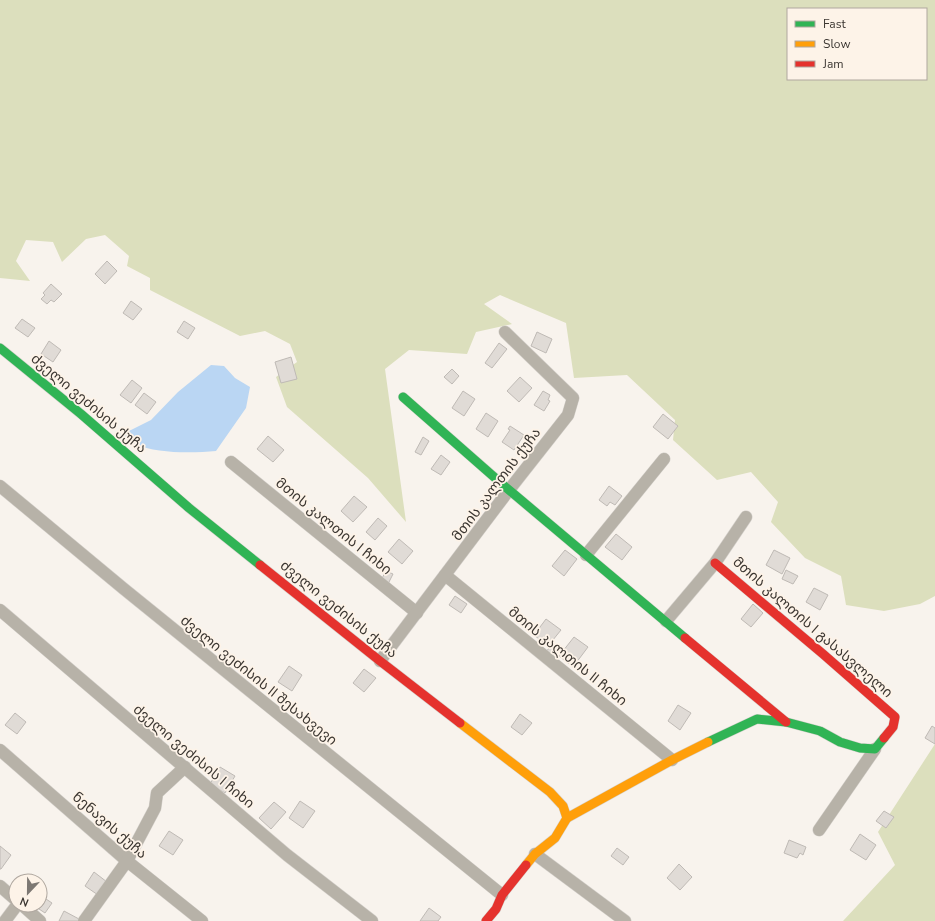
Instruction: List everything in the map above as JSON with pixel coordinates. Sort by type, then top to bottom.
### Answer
[{"type":"street","name":"მთის კალთის ქუჩა","points":[[380,661],[568,414],[573,398],[505,332]]},
{"type":"street","name":"ძველი ვეძისის ქუჩა","points":[[0,348],[81,414],[189,508],[380,661],[550,792],[563,806],[568,818]]},
{"type":"street","points":[[403,397],[509,490],[786,722]]},
{"type":"street","points":[[586,555],[664,459]]},
{"type":"street","name":"მთის კალთის I ჩიხი","points":[[232,462],[417,613]]},
{"type":"street","name":"ძველი ვეძისის II შესახვევი","points":[[0,486],[124,589],[502,895]]},
{"type":"street","points":[[715,563],[746,517]]},
{"type":"street","name":"მთის კალთის I გასასვლელი","points":[[666,621],[715,563],[823,654],[894,717],[893,726],[875,749]]},
{"type":"street","name":"მთის კალთის II ჩიხი","points":[[445,575],[672,760]]},
{"type":"street","name":"ძველი ვეძისის I ჩიხი","points":[[0,610],[287,855],[372,921]]},
{"type":"street","points":[[486,921],[497,915],[502,895],[535,854],[555,838],[568,818],[672,760],[757,719],[786,722],[820,731],[840,742],[860,748],[875,749]]},
{"type":"street","points":[[819,830],[875,749]]},
{"type":"street","name":"ნენავის ქუჩა","points":[[0,750],[127,861],[202,921]]},
{"type":"street","points":[[84,921],[127,861],[156,808],[157,794],[185,768]]},
{"type":"street","points":[[535,854],[625,921]]},
{"type":"street","points":[[0,886],[8,893]]},
{"type":"street","points":[[31,913],[40,921]]},
{"type":"green space","points":[[0,0],[935,0],[935,596],[920,604],[884,611],[846,605],[841,576],[805,558],[771,522],[778,502],[751,472],[717,480],[673,440],[675,420],[627,375],[574,378],[566,323],[500,295],[484,304],[512,324],[476,332],[467,354],[409,350],[385,369],[406,522],[368,478],[287,407],[276,377],[297,362],[290,344],[265,331],[240,336],[150,290],[150,278],[127,266],[129,256],[105,235],[86,239],[62,262],[53,242],[26,240],[16,261],[30,281],[0,278]]},
{"type":"green space","points":[[935,744],[935,921],[843,921],[895,865],[878,832]]},
{"type":"water","points":[[211,365],[224,366],[235,378],[250,387],[246,408],[216,451],[186,452],[154,450],[135,444],[119,434],[151,420],[178,392]]},
{"type":"building","points":[[107,261],[117,271],[105,284],[95,274]]},
{"type":"building","points":[[51,284],[62,294],[54,302],[51,300],[47,304],[41,299],[45,295],[43,293]]},
{"type":"building","points":[[131,301],[142,309],[133,320],[123,313]]},
{"type":"building","points":[[22,319],[35,328],[28,337],[15,328]]},
{"type":"building","points":[[184,321],[195,328],[188,339],[177,332]]},
{"type":"building","points":[[537,332],[552,339],[546,353],[531,346]]},
{"type":"building","points":[[49,341],[61,350],[53,362],[41,354]]},
{"type":"building","points":[[499,343],[507,349],[492,368],[485,363]]},
{"type":"building","points":[[291,357],[297,379],[281,383],[275,362]]},
{"type":"building","points":[[452,369],[459,376],[452,384],[444,377]]},
{"type":"building","points":[[520,377],[532,388],[519,402],[507,391]]},
{"type":"building","points":[[132,380],[142,388],[131,403],[120,395]]},
{"type":"building","points":[[463,391],[475,399],[464,416],[452,408]]},
{"type":"building","points":[[543,391],[550,395],[548,400],[550,401],[544,411],[534,405]]},
{"type":"building","points":[[144,393],[156,402],[147,414],[135,405]]},
{"type":"building","points":[[486,413],[498,421],[488,437],[476,429]]},
{"type":"building","points":[[663,414],[678,426],[668,439],[653,427]]},
{"type":"building","points":[[510,426],[524,435],[514,450],[502,442],[510,430],[508,429]]},
{"type":"building","points":[[268,436],[284,450],[273,462],[257,449]]},
{"type":"building","points":[[423,437],[429,441],[421,455],[415,452]]},
{"type":"building","points":[[441,455],[450,462],[441,475],[431,469]]},
{"type":"building","points":[[609,486],[622,496],[615,505],[610,502],[607,506],[599,500]]},
{"type":"building","points":[[354,496],[367,507],[353,522],[341,511]]},
{"type":"building","points":[[378,518],[387,526],[375,540],[366,532]]},
{"type":"building","points":[[616,534],[632,547],[622,560],[605,547]]},
{"type":"building","points":[[399,539],[413,551],[402,564],[388,552]]},
{"type":"building","points":[[565,550],[577,559],[564,576],[552,566]]},
{"type":"building","points":[[774,550],[790,558],[782,574],[766,565]]},
{"type":"building","points":[[786,570],[798,576],[793,584],[782,579]]},
{"type":"building","points":[[386,571],[393,574],[388,584],[381,580]]},
{"type":"building","points":[[814,588],[828,595],[820,610],[806,602]]},
{"type":"building","points":[[455,596],[467,604],[461,613],[449,605]]},
{"type":"building","points":[[753,604],[763,613],[751,627],[741,619]]},
{"type":"building","points":[[546,619],[561,630],[548,646],[534,635]]},
{"type":"building","points":[[574,637],[588,647],[573,667],[559,656]]},
{"type":"building","points":[[552,644],[557,647],[551,655],[546,652]]},
{"type":"building","points":[[289,666],[302,675],[292,691],[278,682]]},
{"type":"building","points":[[364,669],[376,678],[364,692],[353,683]]},
{"type":"building","points":[[678,705],[691,713],[680,730],[668,721]]},
{"type":"building","points":[[15,713],[26,722],[17,734],[5,725]]},
{"type":"building","points":[[520,714],[532,723],[522,735],[511,727]]},
{"type":"building","points":[[932,726],[935,728],[935,744],[925,738]]},
{"type":"building","points":[[220,767],[235,776],[225,793],[210,784]]},
{"type":"building","points":[[300,801],[315,811],[303,828],[289,818]]},
{"type":"building","points":[[274,802],[286,812],[271,829],[259,818]]},
{"type":"building","points":[[884,811],[894,817],[886,828],[876,821]]},
{"type":"building","points":[[169,831],[183,840],[173,855],[159,846]]},
{"type":"building","points":[[860,834],[876,845],[866,860],[850,850]]},
{"type":"building","points":[[789,840],[806,847],[803,855],[800,853],[797,858],[784,853]]},
{"type":"building","points":[[0,846],[11,855],[1,869],[0,869]]},
{"type":"building","points":[[617,848],[629,857],[623,865],[611,856]]},
{"type":"building","points":[[679,864],[692,877],[680,890],[667,878]]},
{"type":"building","points":[[94,872],[107,882],[98,895],[85,886]]},
{"type":"building","points":[[48,900],[52,903],[48,909]]},
{"type":"building","points":[[429,908],[441,917],[438,921],[420,921]]},
{"type":"building","points":[[64,911],[79,919],[78,921],[59,921]]},
{"type":"traffic: fast","points":[[0,348],[81,414],[189,508],[260,565]]},
{"type":"traffic: fast","points":[[403,397],[509,490],[685,638]]},
{"type":"traffic: fast","points":[[708,742],[757,719],[786,722],[820,731],[840,742],[860,748],[875,749],[884,738]]},
{"type":"traffic: slow","points":[[460,723],[550,792],[563,806],[567,818],[555,838],[535,854],[526,865]]},
{"type":"traffic: slow","points":[[567,818],[672,760],[708,742]]},
{"type":"traffic: jam","points":[[715,563],[895,717],[893,727],[884,738]]},
{"type":"traffic: jam","points":[[260,565],[460,723]]},
{"type":"traffic: jam","points":[[685,638],[786,722]]},
{"type":"traffic: jam","points":[[486,921],[496,909],[502,895],[526,865]]}]
